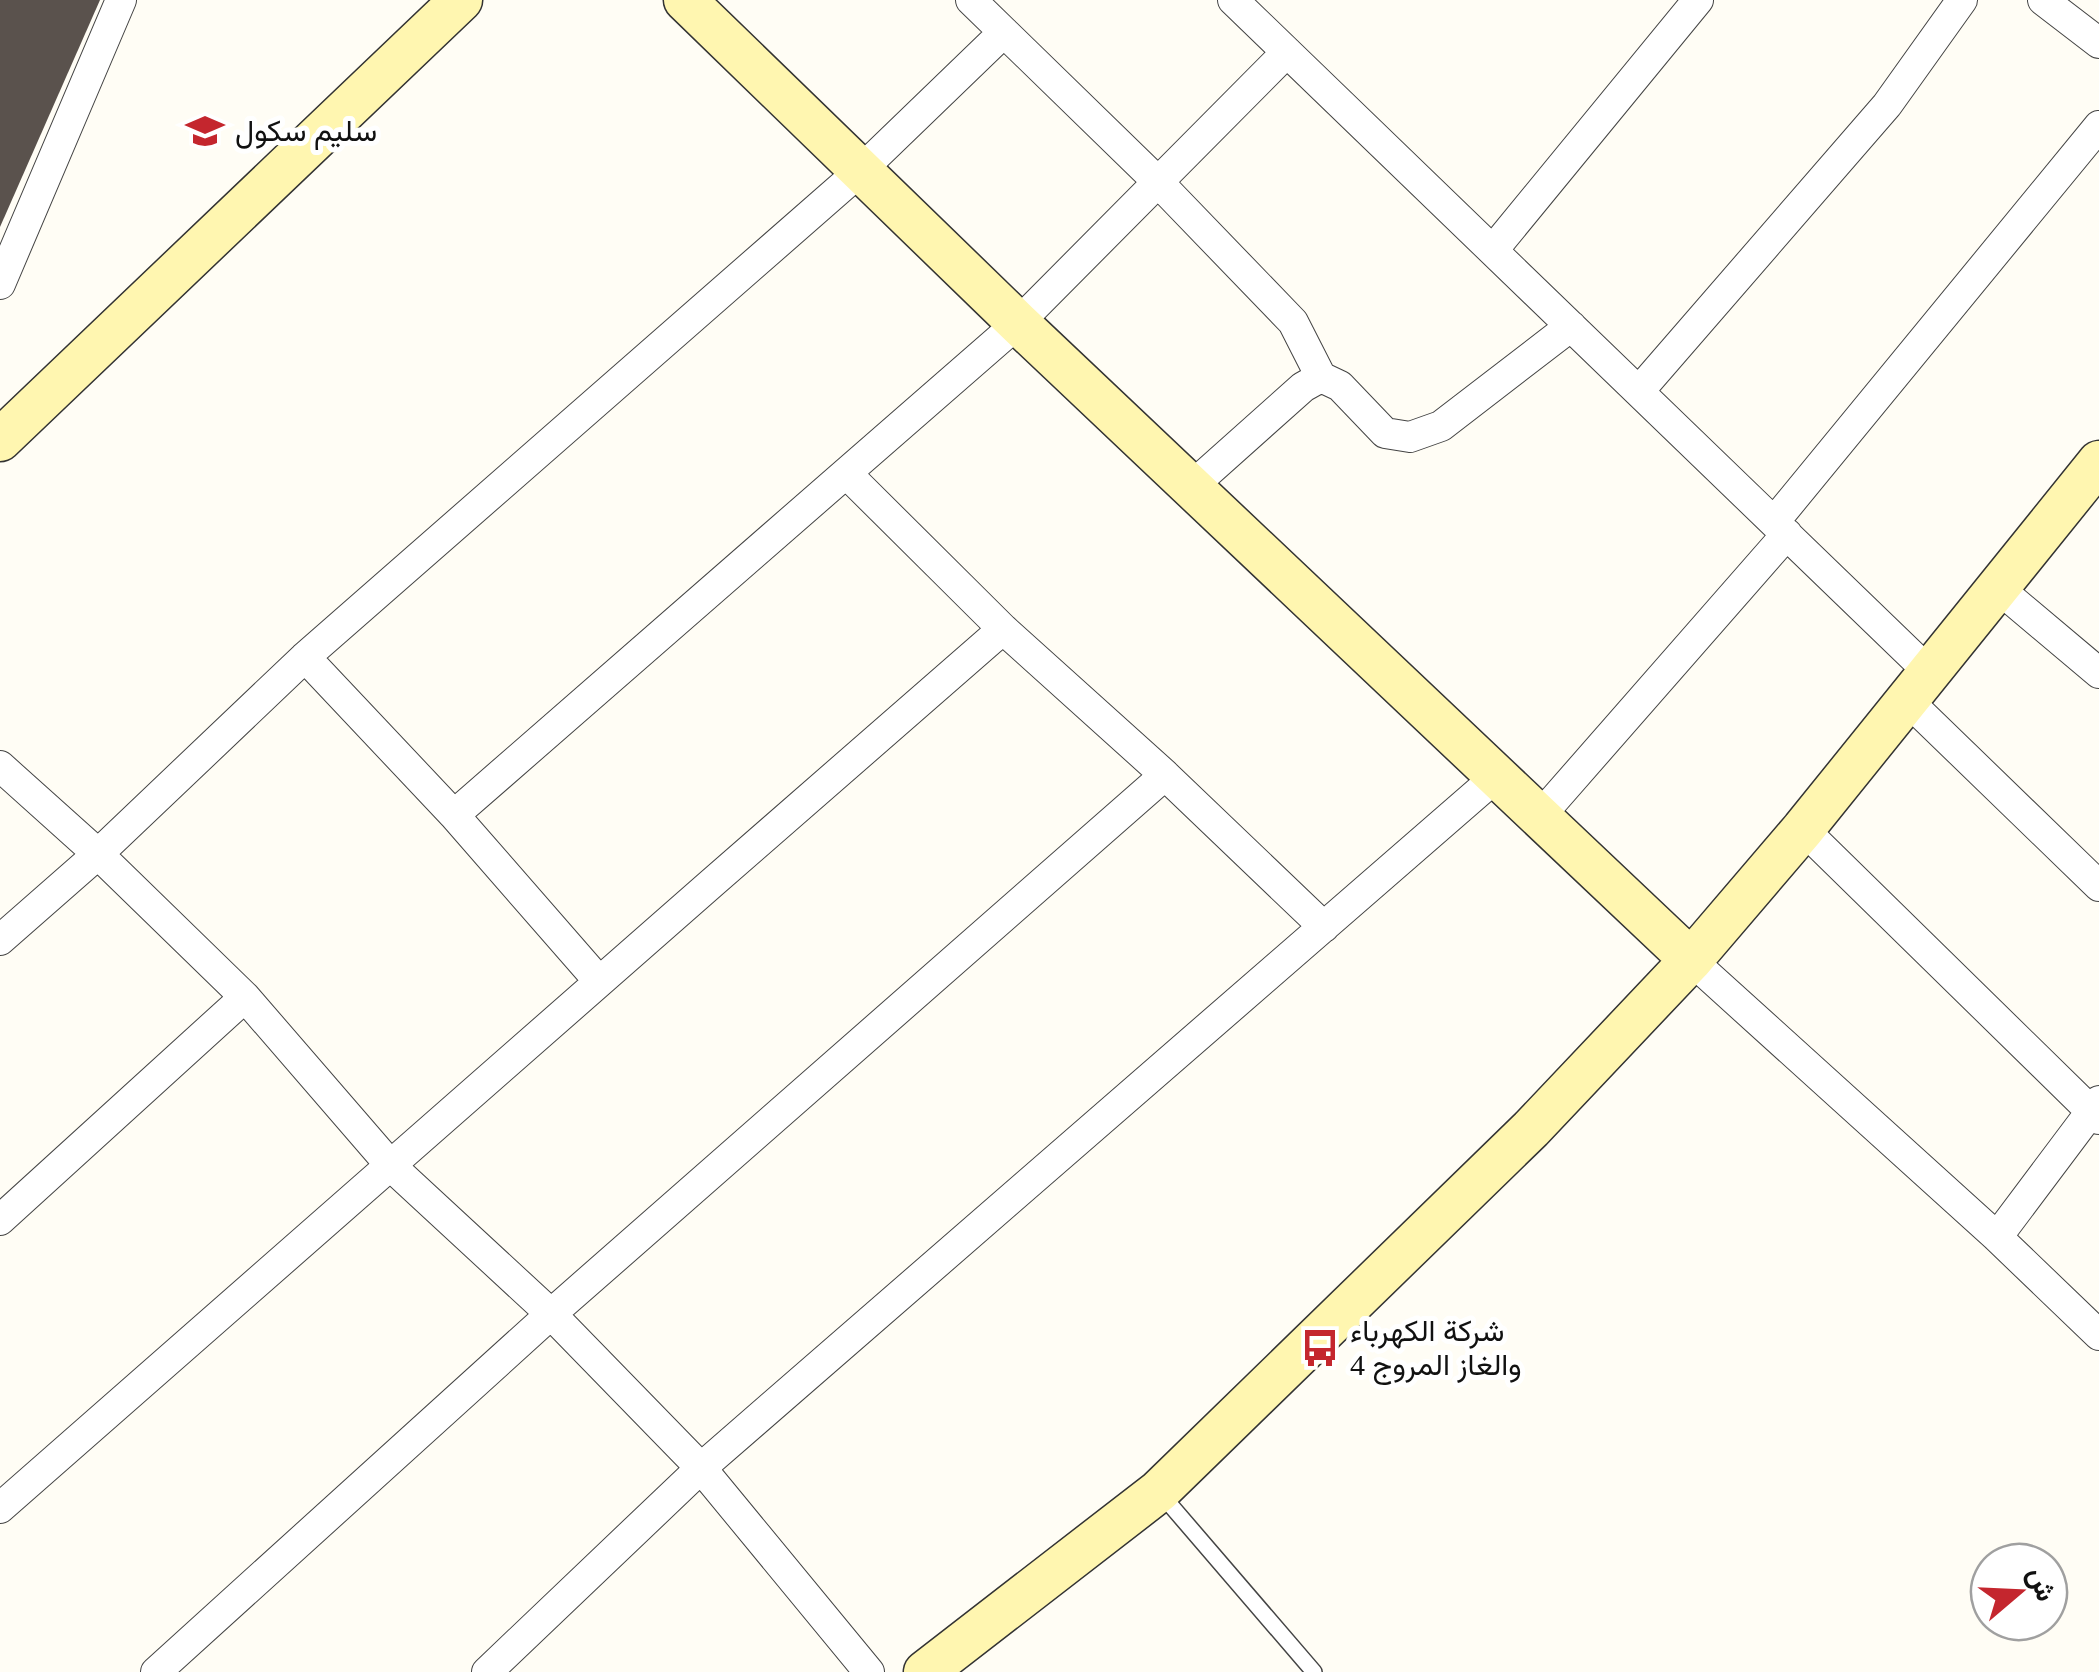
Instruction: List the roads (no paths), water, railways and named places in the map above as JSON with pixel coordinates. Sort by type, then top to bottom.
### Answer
[{"type":"street","points":[[0,284],[121,0]]},
{"type":"street","points":[[0,440],[461,0]]},
{"type":"street","points":[[685,0],[1018,323],[1691,960],[1997,1237],[2099,1335]]},
{"type":"street","points":[[970,0],[1157,181],[1293,322],[1321,377],[1340,386],[1384,434],[1410,437],[1440,426],[1571,326]]},
{"type":"street","points":[[1233,0],[1781,528],[1918,687],[2099,886]]},
{"type":"street","points":[[1492,250],[1698,0]]},
{"type":"street","points":[[1639,391],[1887,105],[1962,0]]},
{"type":"street","points":[[2043,0],[2099,43]]},
{"type":"street","points":[[0,940],[98,854],[306,657],[860,171],[1004,32]]},
{"type":"street","points":[[454,815],[1018,323],[1287,52]]},
{"type":"street","points":[[1540,816],[1781,528],[2099,126]]},
{"type":"street","points":[[1192,487],[1303,387],[1321,377]]},
{"type":"street","points":[[925,1672],[1159,1491],[1531,1129],[1691,960],[1804,829],[2099,462]]},
{"type":"street","points":[[848,474],[1003,629],[1166,776],[1324,927]]},
{"type":"street","points":[[1998,588],[2099,673]]},
{"type":"street","points":[[0,1508],[1003,629]]},
{"type":"street","points":[[306,657],[454,815],[598,980]]},
{"type":"street","points":[[0,766],[98,854],[245,998],[392,1167],[551,1314],[700,1468],[869,1672]]},
{"type":"street","points":[[156,1672],[551,1314],[1166,776]]},
{"type":"street","points":[[487,1672],[700,1468],[1497,776]]},
{"type":"street","points":[[1804,829],[2096,1110],[1997,1237]]},
{"type":"street","points":[[0,1220],[245,998]]},
{"type":"lane","points":[[1159,1491],[1314,1672]]},
{"type":"place","name":"سليم سكول","points":[[205,131]]},
{"type":"place","name":"شركة الكهرباء والغاز المروج 4","points":[[1320,1348]]}]
